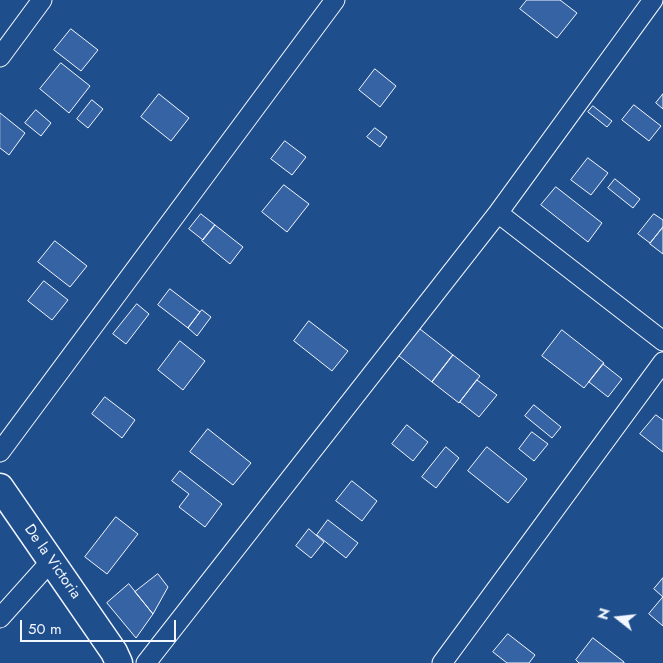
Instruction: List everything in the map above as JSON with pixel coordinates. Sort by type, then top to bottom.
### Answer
[{"type":"main road","name":"De la Victoria","points":[[0,487],[120,663]]},
{"type":"street","points":[[0,57],[42,0]]},
{"type":"street","points":[[0,452],[335,0]]},
{"type":"street","points":[[146,663],[498,213],[653,0]]},
{"type":"street","points":[[498,213],[663,341]]},
{"type":"street","points":[[442,663],[663,362]]},
{"type":"street","points":[[0,618],[51,560]]},
{"type":"building","points":[[527,0],[560,0],[577,13],[557,38],[520,9]]},
{"type":"building","points":[[71,29],[98,50],[81,71],[54,50]]},
{"type":"building","points":[[61,63],[90,86],[69,113],[40,89]]},
{"type":"building","points":[[375,69],[396,86],[380,107],[359,90]]},
{"type":"building","points":[[159,94],[189,118],[171,141],[141,117]]},
{"type":"building","points":[[663,94],[663,109],[656,103]]},
{"type":"building","points":[[92,100],[103,109],[88,128],[77,119]]},
{"type":"building","points":[[634,105],[661,126],[649,141],[622,120]]},
{"type":"building","points":[[593,106],[612,121],[607,127],[588,112]]},
{"type":"building","points":[[36,110],[51,123],[41,136],[25,123]]},
{"type":"building","points":[[0,113],[25,133],[9,155],[0,148]]},
{"type":"building","points":[[375,128],[387,137],[380,147],[367,137]]},
{"type":"building","points":[[285,141],[306,157],[292,175],[271,159]]},
{"type":"building","points":[[588,158],[608,173],[591,195],[571,180]]},
{"type":"building","points":[[615,179],[640,199],[633,208],[608,188]]},
{"type":"building","points":[[284,185],[309,204],[287,232],[262,212]]},
{"type":"building","points":[[556,187],[602,223],[588,242],[541,205]]},
{"type":"building","points":[[201,214],[215,225],[203,240],[189,229]]},
{"type":"building","points":[[654,214],[663,220],[663,227],[650,243],[638,234]]},
{"type":"building","points":[[215,225],[243,247],[230,264],[202,241]]},
{"type":"building","points":[[663,227],[663,254],[650,244]]},
{"type":"building","points":[[55,241],[87,266],[70,287],[38,262]]},
{"type":"building","points":[[44,281],[68,300],[52,320],[28,301]]},
{"type":"building","points":[[170,289],[200,312],[188,328],[158,305]]},
{"type":"building","points":[[137,304],[149,314],[126,344],[113,334]]},
{"type":"building","points":[[202,310],[211,317],[197,336],[188,328]]},
{"type":"building","points":[[309,321],[348,351],[332,371],[294,341]]},
{"type":"building","points":[[420,329],[453,355],[432,382],[399,356]]},
{"type":"building","points":[[562,330],[604,363],[584,388],[542,356]]},
{"type":"building","points":[[180,341],[205,361],[183,390],[158,370]]},
{"type":"building","points":[[453,355],[480,376],[459,403],[432,382]]},
{"type":"building","points":[[603,364],[622,379],[608,397],[589,382]]},
{"type":"building","points":[[477,380],[497,395],[479,417],[460,402]]},
{"type":"building","points":[[105,397],[135,420],[122,438],[92,414]]},
{"type":"building","points":[[534,405],[561,427],[552,438],[525,416]]},
{"type":"building","points":[[656,415],[663,420],[663,452],[640,434]]},
{"type":"building","points":[[407,425],[428,442],[413,461],[392,444]]},
{"type":"building","points":[[208,429],[251,463],[233,485],[190,452]]},
{"type":"building","points":[[532,432],[548,444],[534,461],[519,449]]},
{"type":"building","points":[[446,447],[459,458],[436,488],[422,477]]},
{"type":"building","points":[[487,447],[527,479],[508,503],[468,471]]},
{"type":"building","points":[[180,471],[222,504],[205,527],[179,507],[189,494],[172,481]]},
{"type":"building","points":[[352,481],[377,501],[362,521],[336,501]]},
{"type":"building","points":[[116,517],[138,534],[107,574],[85,557]]},
{"type":"building","points":[[328,520],[358,543],[346,558],[317,535]]},
{"type":"building","points":[[309,529],[324,542],[311,558],[296,546]]},
{"type":"building","points":[[158,574],[168,587],[153,614],[135,592]]},
{"type":"building","points":[[663,578],[663,597],[654,589]]},
{"type":"building","points":[[129,584],[153,614],[136,638],[107,603]]},
{"type":"building","points":[[663,597],[663,626],[649,614]]},
{"type":"building","points":[[508,634],[535,655],[529,663],[507,663],[493,652]]},
{"type":"building","points":[[593,638],[624,663],[579,663],[576,660]]}]
